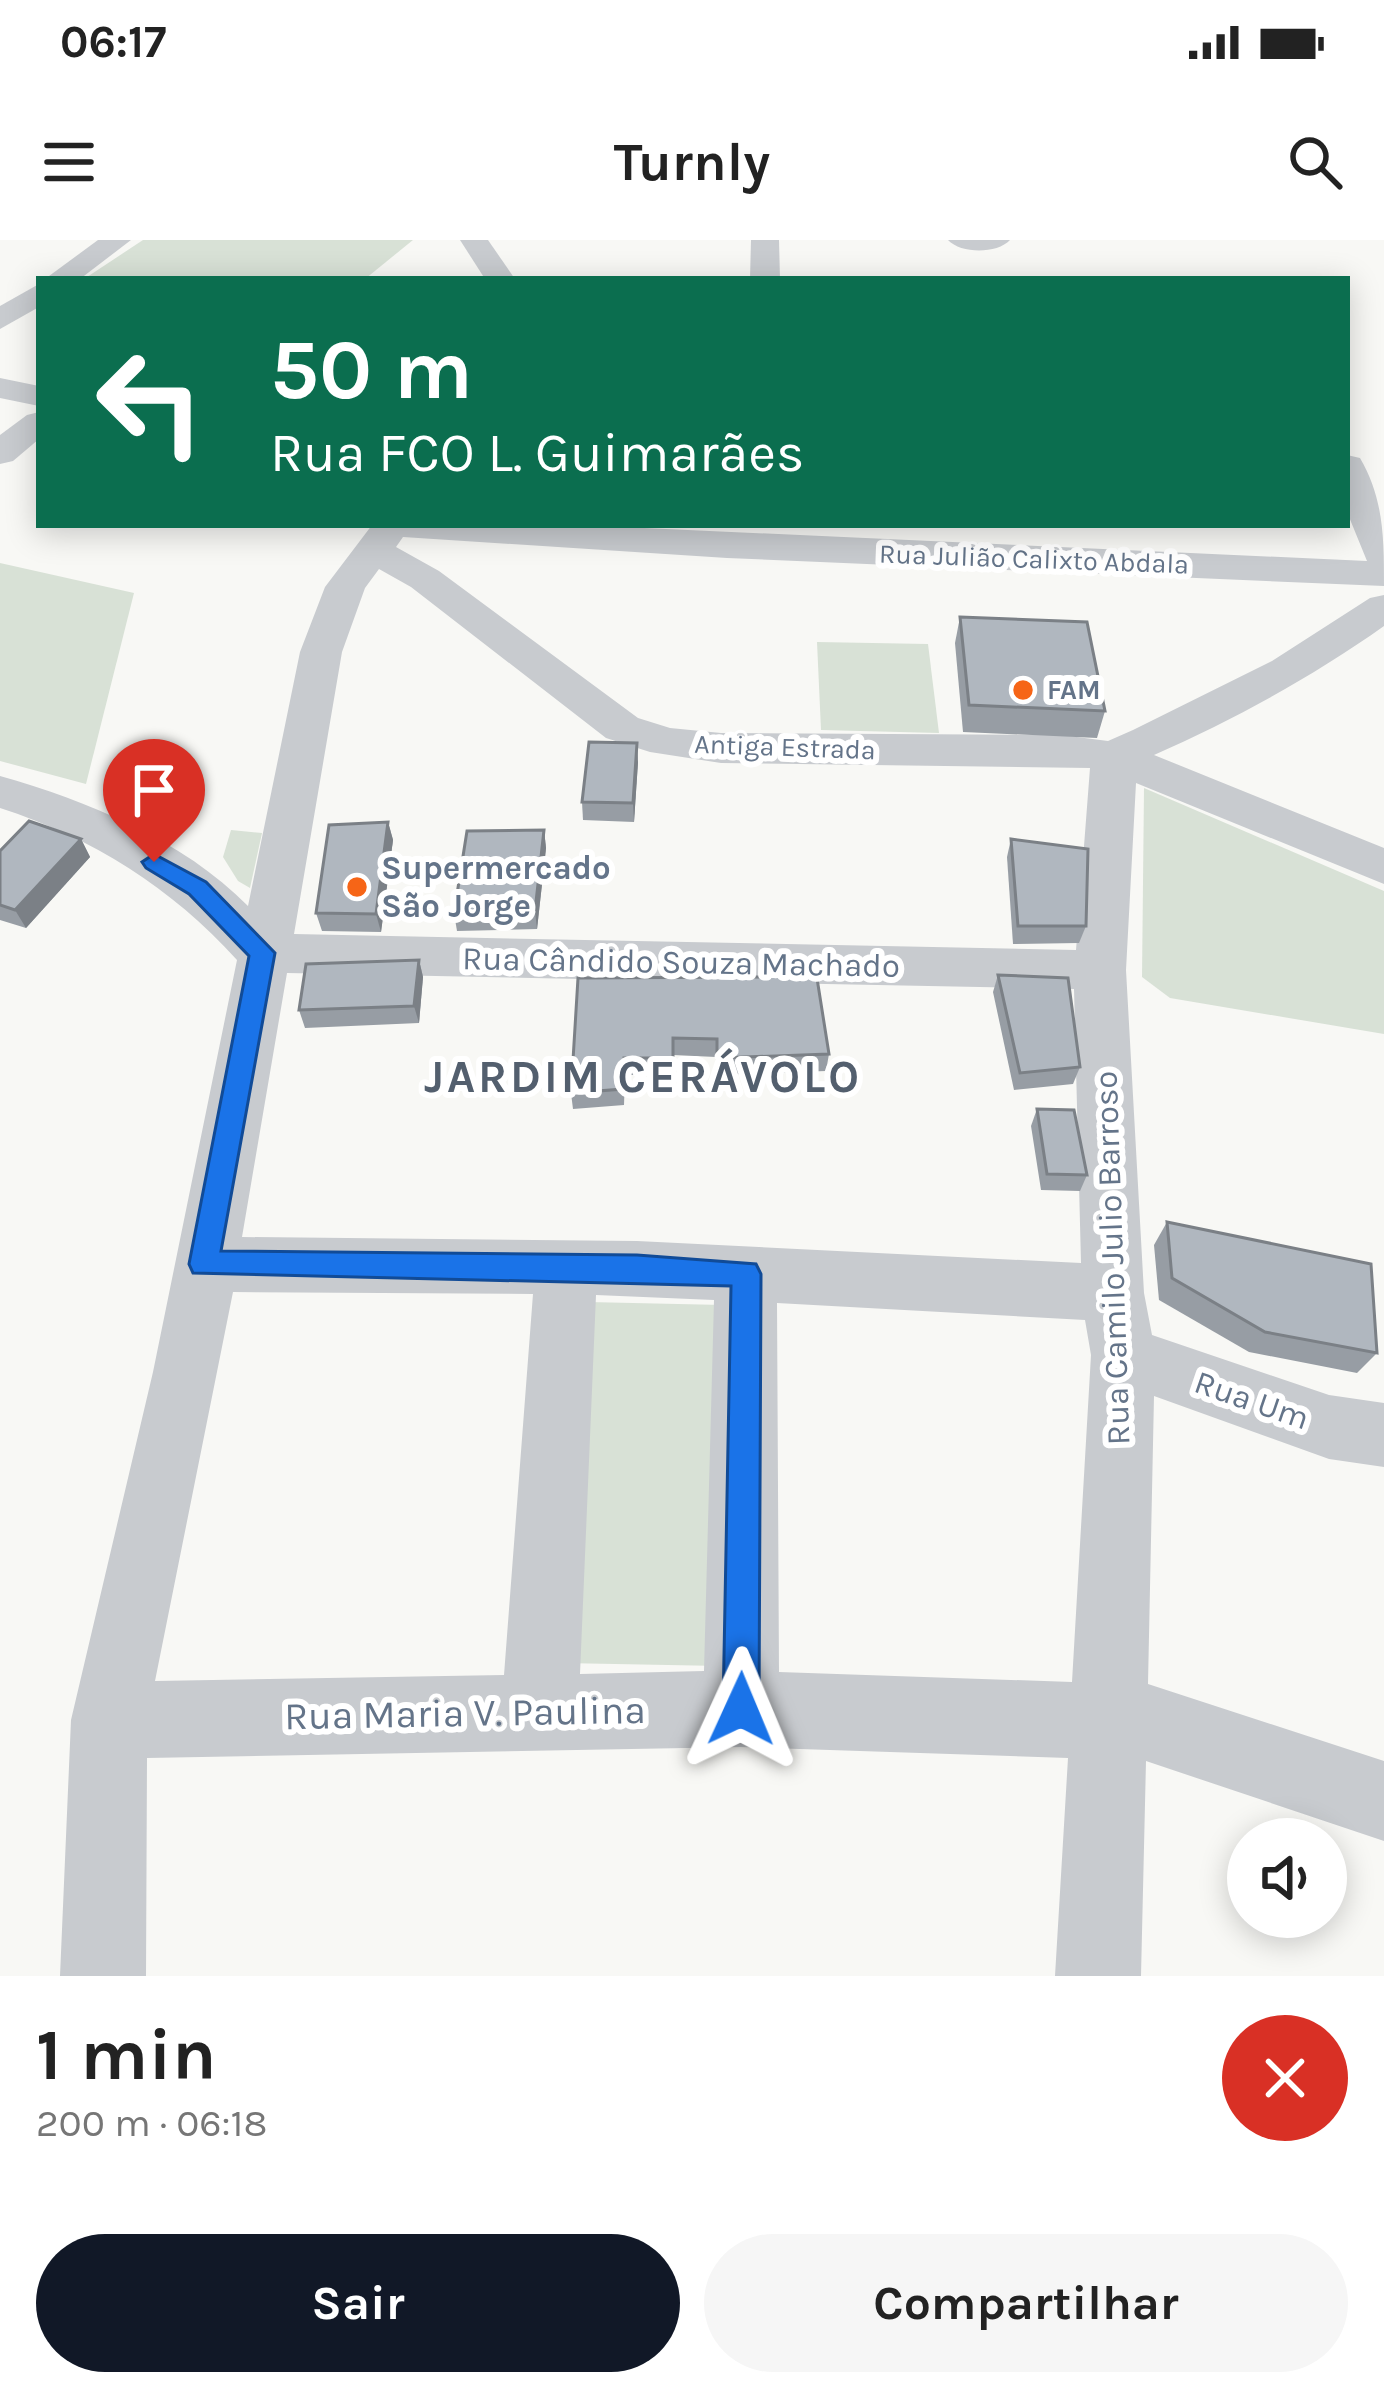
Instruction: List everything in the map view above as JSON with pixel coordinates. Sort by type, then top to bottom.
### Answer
[{"type":"street","points":[[64,276],[117,240]]},
{"type":"street","points":[[474,240],[498,276]]},
{"type":"street","points":[[765,240],[765,276]]},
{"type":"street","points":[[962,240],[995,240]]},
{"type":"street","points":[[0,320],[36,295]]},
{"type":"street","points":[[0,388],[36,395]]},
{"type":"street","points":[[0,453],[36,424]]},
{"type":"street","points":[[1350,473],[1384,556]]},
{"type":"street","points":[[103,1976],[110,1720],[186,1372],[321,652],[345,587],[387,533]]},
{"type":"street","name":"Rua Julião Calixto Abdala","points":[[387,533],[729,535],[1384,574]]},
{"type":"street","name":"Antiga Estrada","points":[[387,533],[438,588],[622,728],[666,742],[722,748],[1061,750],[1113,756]]},
{"type":"street","points":[[1113,756],[1180,728],[1333,644],[1384,607]]},
{"type":"street","points":[[1113,756],[1384,867]]},
{"type":"street","name":"Rua Camilo Julio Barroso","points":[[1098,1976],[1118,1324],[1100,970],[1112,838],[1113,756]]},
{"type":"street","points":[[19,811],[123,843],[197,888],[262,953]]},
{"type":"street","name":"Rua Cândido Souza Machado","points":[[262,953],[1100,970]]},
{"type":"street","name":"Rua Um","points":[[203,1264],[566,1267],[746,1274],[1118,1324],[1329,1427],[1384,1435]]},
{"type":"street","points":[[540,1710],[566,1267]]},
{"type":"street","points":[[741,1709],[746,1274]]},
{"type":"street","name":"Rua Maria V. Paulina","points":[[110,1720],[741,1709],[1108,1720],[1153,1723],[1384,1801]]},
{"type":"shaded area","points":[[143,240],[413,240],[369,276],[89,276]]},
{"type":"shaded area","points":[[0,563],[134,593],[86,784],[0,761]]},
{"type":"shaded area","points":[[817,642],[928,644],[939,733],[821,730]]},
{"type":"shaded area","points":[[1144,788],[1384,891],[1384,1034],[1170,998],[1142,977]]},
{"type":"shaded area","points":[[231,830],[262,833],[250,888],[238,881],[223,857]]},
{"type":"shaded area","points":[[588,1302],[723,1305],[721,1666],[562,1663]]},
{"type":"building","name":"FAM","points":[[960,617],[1087,622],[1105,711],[969,705]]},
{"type":"building","points":[[589,742],[637,743],[633,803],[582,802]]},
{"type":"building","points":[[29,821],[81,839],[15,910],[0,905],[0,851]]},
{"type":"building","name":"Supermercado São Jorge","points":[[388,822],[376,914],[316,913],[329,825]]},
{"type":"building","points":[[544,830],[535,911],[454,913],[467,831]]},
{"type":"building","points":[[1011,839],[1088,849],[1086,926],[1018,926]]},
{"type":"building","points":[[419,960],[414,1006],[299,1010],[306,964]]},
{"type":"building","points":[[816,972],[829,1054],[717,1058],[717,1039],[673,1038],[673,1058],[624,1058],[623,1089],[571,1093],[578,978],[770,977],[770,973]]},
{"type":"building","points":[[998,975],[1068,978],[1080,1067],[1020,1073]]},
{"type":"building","points":[[1037,1109],[1074,1110],[1087,1175],[1047,1174]]},
{"type":"building","points":[[1167,1222],[1371,1264],[1377,1353],[1265,1332],[1172,1278]]},
{"type":"place","name":"FAM","points":[[1023,690]]},
{"type":"place","name":"Supermercado São Jorge","points":[[357,887]]},
{"type":"district","name":"JARDIM CERÁVOLO","points":[[643,1077]]},
{"type":"route","points":[[154,862],[197,888],[262,953],[203,1264],[637,1268],[746,1274],[741,1709]]}]
